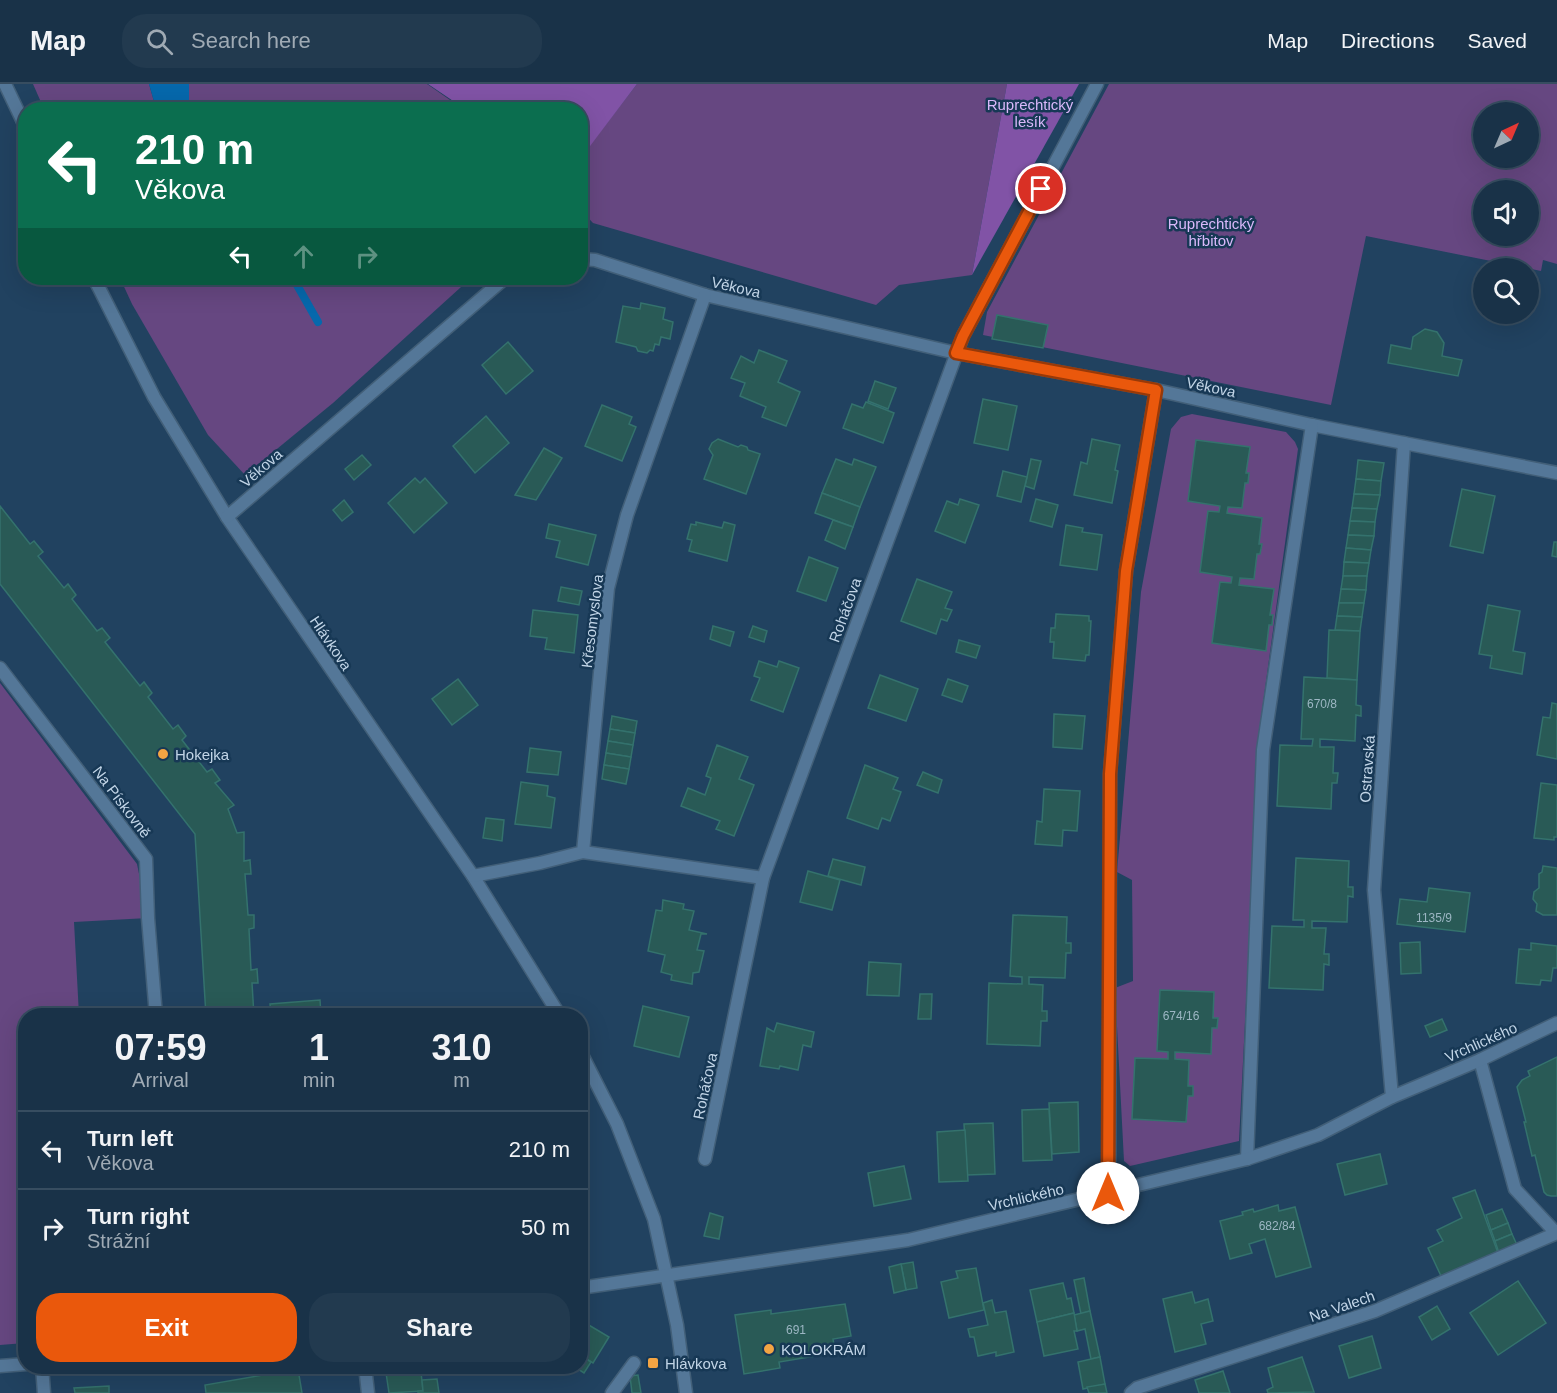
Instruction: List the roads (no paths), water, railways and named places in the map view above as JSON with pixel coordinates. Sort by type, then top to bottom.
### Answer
[{"type":"street","points":[[5,84],[18,111]]},
{"type":"street","name":"Roháčova","points":[[705,1160],[763,878],[963,336],[1097,84]]},
{"type":"street","name":"Věkova","points":[[588,260],[705,295],[956,353],[1156,390],[1404,443],[1557,472]]},
{"type":"street","name":"Hlávkova","points":[[98,285],[154,397],[227,517],[473,876],[555,1008]]},
{"type":"street","name":"Věkova","points":[[227,517],[497,285]]},
{"type":"street","name":"Křesomyslova","points":[[583,852],[608,588],[627,515],[705,295]]},
{"type":"street","points":[[1108,1193],[1110,774],[1126,571],[1156,390]]},
{"type":"street","points":[[1247,1159],[1263,750],[1312,424]]},
{"type":"street","name":"Ostravská","points":[[1392,1096],[1374,890],[1404,443]]},
{"type":"street","name":"Na Pískovně","points":[[0,668],[146,859],[155,1008]]},
{"type":"street","points":[[473,876],[583,852],[763,878]]},
{"type":"street","name":"Vrchlického","points":[[588,1287],[908,1240],[1247,1159],[1318,1135],[1392,1096],[1480,1060],[1557,1023]]},
{"type":"street","points":[[1480,1060],[1515,1189],[1556,1233]]},
{"type":"street","points":[[588,1067],[617,1124],[654,1219],[677,1325],[686,1393]]},
{"type":"street","name":"Na Valech","points":[[1131,1393],[1137,1388],[1375,1311],[1556,1233]]},
{"type":"street","points":[[612,1393],[634,1363]]},
{"type":"street","points":[[0,1366],[18,1365]]},
{"type":"street","points":[[43,1374],[44,1393]]},
{"type":"street","points":[[366,1374],[368,1393]]},
{"type":"water","points":[[149,84],[189,84],[189,102],[154,102]]},
{"type":"waterway","points":[[297,285],[318,322]]},
{"type":"place","name":"Hokejka","points":[[163,754]]},
{"type":"place","name":"KOLOKRÁM","points":[[769,1349]]},
{"type":"place","name":"Hlávkova","points":[[653,1363]]},
{"type":"park label","name":"Ruprechtický lesík","points":[[1030,112]]},
{"type":"park label","name":"Ruprechtický hřbitov","points":[[1211,232]]}]
